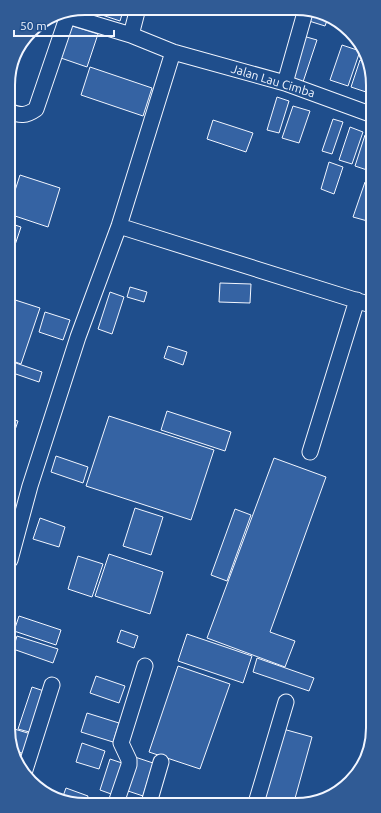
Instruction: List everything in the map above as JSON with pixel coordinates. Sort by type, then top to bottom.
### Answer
[{"type":"street","points":[[130,35],[136,15]]},
{"type":"street","points":[[285,83],[304,16]]},
{"type":"street","points":[[15,114],[18,115],[29,114],[36,109],[67,17]]},
{"type":"street","name":"Jalan Lau Cimba","points":[[70,17],[130,35],[173,52],[285,83],[366,113]]},
{"type":"street","points":[[15,542],[30,486],[78,337],[119,226],[173,52]]},
{"type":"street","points":[[119,226],[364,303],[310,452]]},
{"type":"street","points":[[118,798],[129,765],[129,760],[121,743],[145,666]]},
{"type":"street","points":[[26,766],[52,685]]},
{"type":"street","points":[[257,798],[286,702]]},
{"type":"street","points":[[150,798],[161,762]]},
{"type":"building","points":[[102,15],[122,15],[120,21]]},
{"type":"building","points":[[310,16],[327,22],[325,26],[309,21]]},
{"type":"building","points":[[69,25],[98,34],[87,67],[58,57]]},
{"type":"building","points":[[303,36],[317,40],[303,82],[289,78]]},
{"type":"building","points":[[342,45],[357,50],[359,54],[348,86],[330,80]]},
{"type":"building","points":[[360,60],[362,61],[364,67],[366,92],[351,87]]},
{"type":"building","points":[[90,67],[152,88],[143,116],[81,95]]},
{"type":"building","points":[[277,97],[289,101],[279,133],[267,130]]},
{"type":"building","points":[[293,106],[310,111],[299,143],[282,138]]},
{"type":"building","points":[[333,119],[343,122],[332,154],[322,151]]},
{"type":"building","points":[[213,120],[253,133],[246,152],[207,139]]},
{"type":"building","points":[[350,127],[363,132],[352,164],[339,160]]},
{"type":"building","points":[[365,135],[366,135],[366,170],[355,166]]},
{"type":"building","points":[[329,162],[343,167],[334,194],[321,189]]},
{"type":"building","points":[[20,175],[60,188],[48,227],[15,216],[15,190]]},
{"type":"building","points":[[365,182],[366,182],[366,221],[353,217]]},
{"type":"building","points":[[15,225],[21,227],[15,245]]},
{"type":"building","points":[[220,283],[251,284],[250,303],[219,302]]},
{"type":"building","points":[[130,287],[147,292],[144,302],[127,297]]},
{"type":"building","points":[[110,292],[124,297],[112,334],[98,329]]},
{"type":"building","points":[[15,300],[40,308],[21,364],[15,362]]},
{"type":"building","points":[[45,312],[70,320],[63,340],[39,332]]},
{"type":"building","points":[[168,346],[187,352],[183,365],[164,358]]},
{"type":"building","points":[[15,363],[42,372],[39,382],[15,374]]},
{"type":"building","points":[[167,411],[231,432],[225,451],[161,430]]},
{"type":"building","points":[[109,416],[214,450],[191,520],[86,486]]},
{"type":"building","points":[[15,420],[18,421],[15,430]]},
{"type":"building","points":[[56,456],[88,467],[83,483],[51,472]]},
{"type":"building","points":[[274,458],[326,477],[270,632],[295,641],[285,667],[207,638]]},
{"type":"building","points":[[135,508],[163,517],[151,555],[123,546]]},
{"type":"building","points":[[235,509],[251,515],[227,581],[211,575]]},
{"type":"building","points":[[40,518],[65,527],[59,547],[33,539]]},
{"type":"building","points":[[109,554],[163,572],[150,614],[95,596]]},
{"type":"building","points":[[78,556],[103,564],[92,597],[68,589]]},
{"type":"building","points":[[19,616],[61,630],[56,645],[15,631]]},
{"type":"building","points":[[121,630],[138,636],[134,648],[117,642]]},
{"type":"building","points":[[187,634],[252,656],[243,683],[178,661]]},
{"type":"building","points":[[17,636],[58,649],[53,663],[15,650]]},
{"type":"building","points":[[257,658],[314,678],[309,691],[253,672]]},
{"type":"building","points":[[178,666],[230,684],[200,769],[149,752]]},
{"type":"building","points":[[96,676],[125,686],[119,703],[90,693]]},
{"type":"building","points":[[32,687],[47,692],[33,733],[18,729]]},
{"type":"building","points":[[87,713],[119,723],[113,742],[81,732]]},
{"type":"building","points":[[15,729],[31,734],[25,754],[19,752]]},
{"type":"building","points":[[283,729],[312,737],[295,798],[263,798]]},
{"type":"building","points":[[82,743],[105,751],[99,769],[76,762]]},
{"type":"building","points":[[135,757],[153,763],[143,796],[125,790]]},
{"type":"building","points":[[110,759],[125,764],[114,795],[100,790]]},
{"type":"building","points":[[66,788],[88,796],[87,798],[85,798],[72,797],[64,794]]}]
